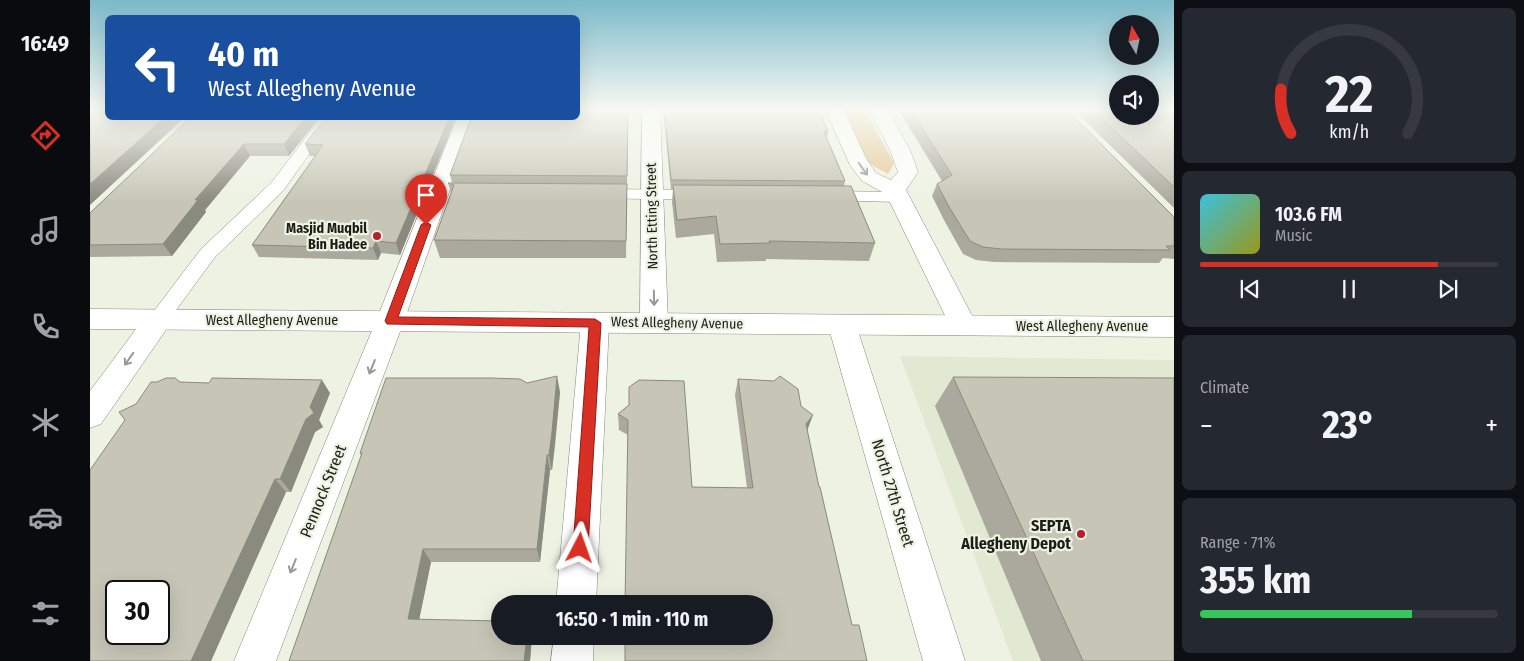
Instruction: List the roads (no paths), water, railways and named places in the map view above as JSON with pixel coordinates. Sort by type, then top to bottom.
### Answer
[{"type":"street","name":"Pennock Street","points":[[256,661],[390,321],[448,194],[461,140]]},
{"type":"street","name":"North Etting Street","points":[[651,140],[654,323]]},
{"type":"street","points":[[848,140],[857,161],[869,177],[896,193],[963,325]]},
{"type":"street","points":[[895,140],[908,172],[896,193]]},
{"type":"street","name":"West Allegheny Avenue","points":[[90,319],[1174,326]]},
{"type":"street","points":[[90,414],[158,320]]},
{"type":"street","points":[[577,595],[595,323]]},
{"type":"street","name":"North 27th Street","points":[[842,325],[944,661]]},
{"type":"street","points":[[572,661],[573,645]]},
{"type":"lane","points":[[158,320],[208,253],[277,187],[312,140]]},
{"type":"lane","points":[[810,196],[896,193]]},
{"type":"lane","points":[[584,194],[721,195]]},
{"type":"place","name":"Masjid Muqbil Bin Hadee","points":[[377,236]]},
{"type":"place","name":"SEPTA Allegheny Depot","points":[[1081,534]]}]
